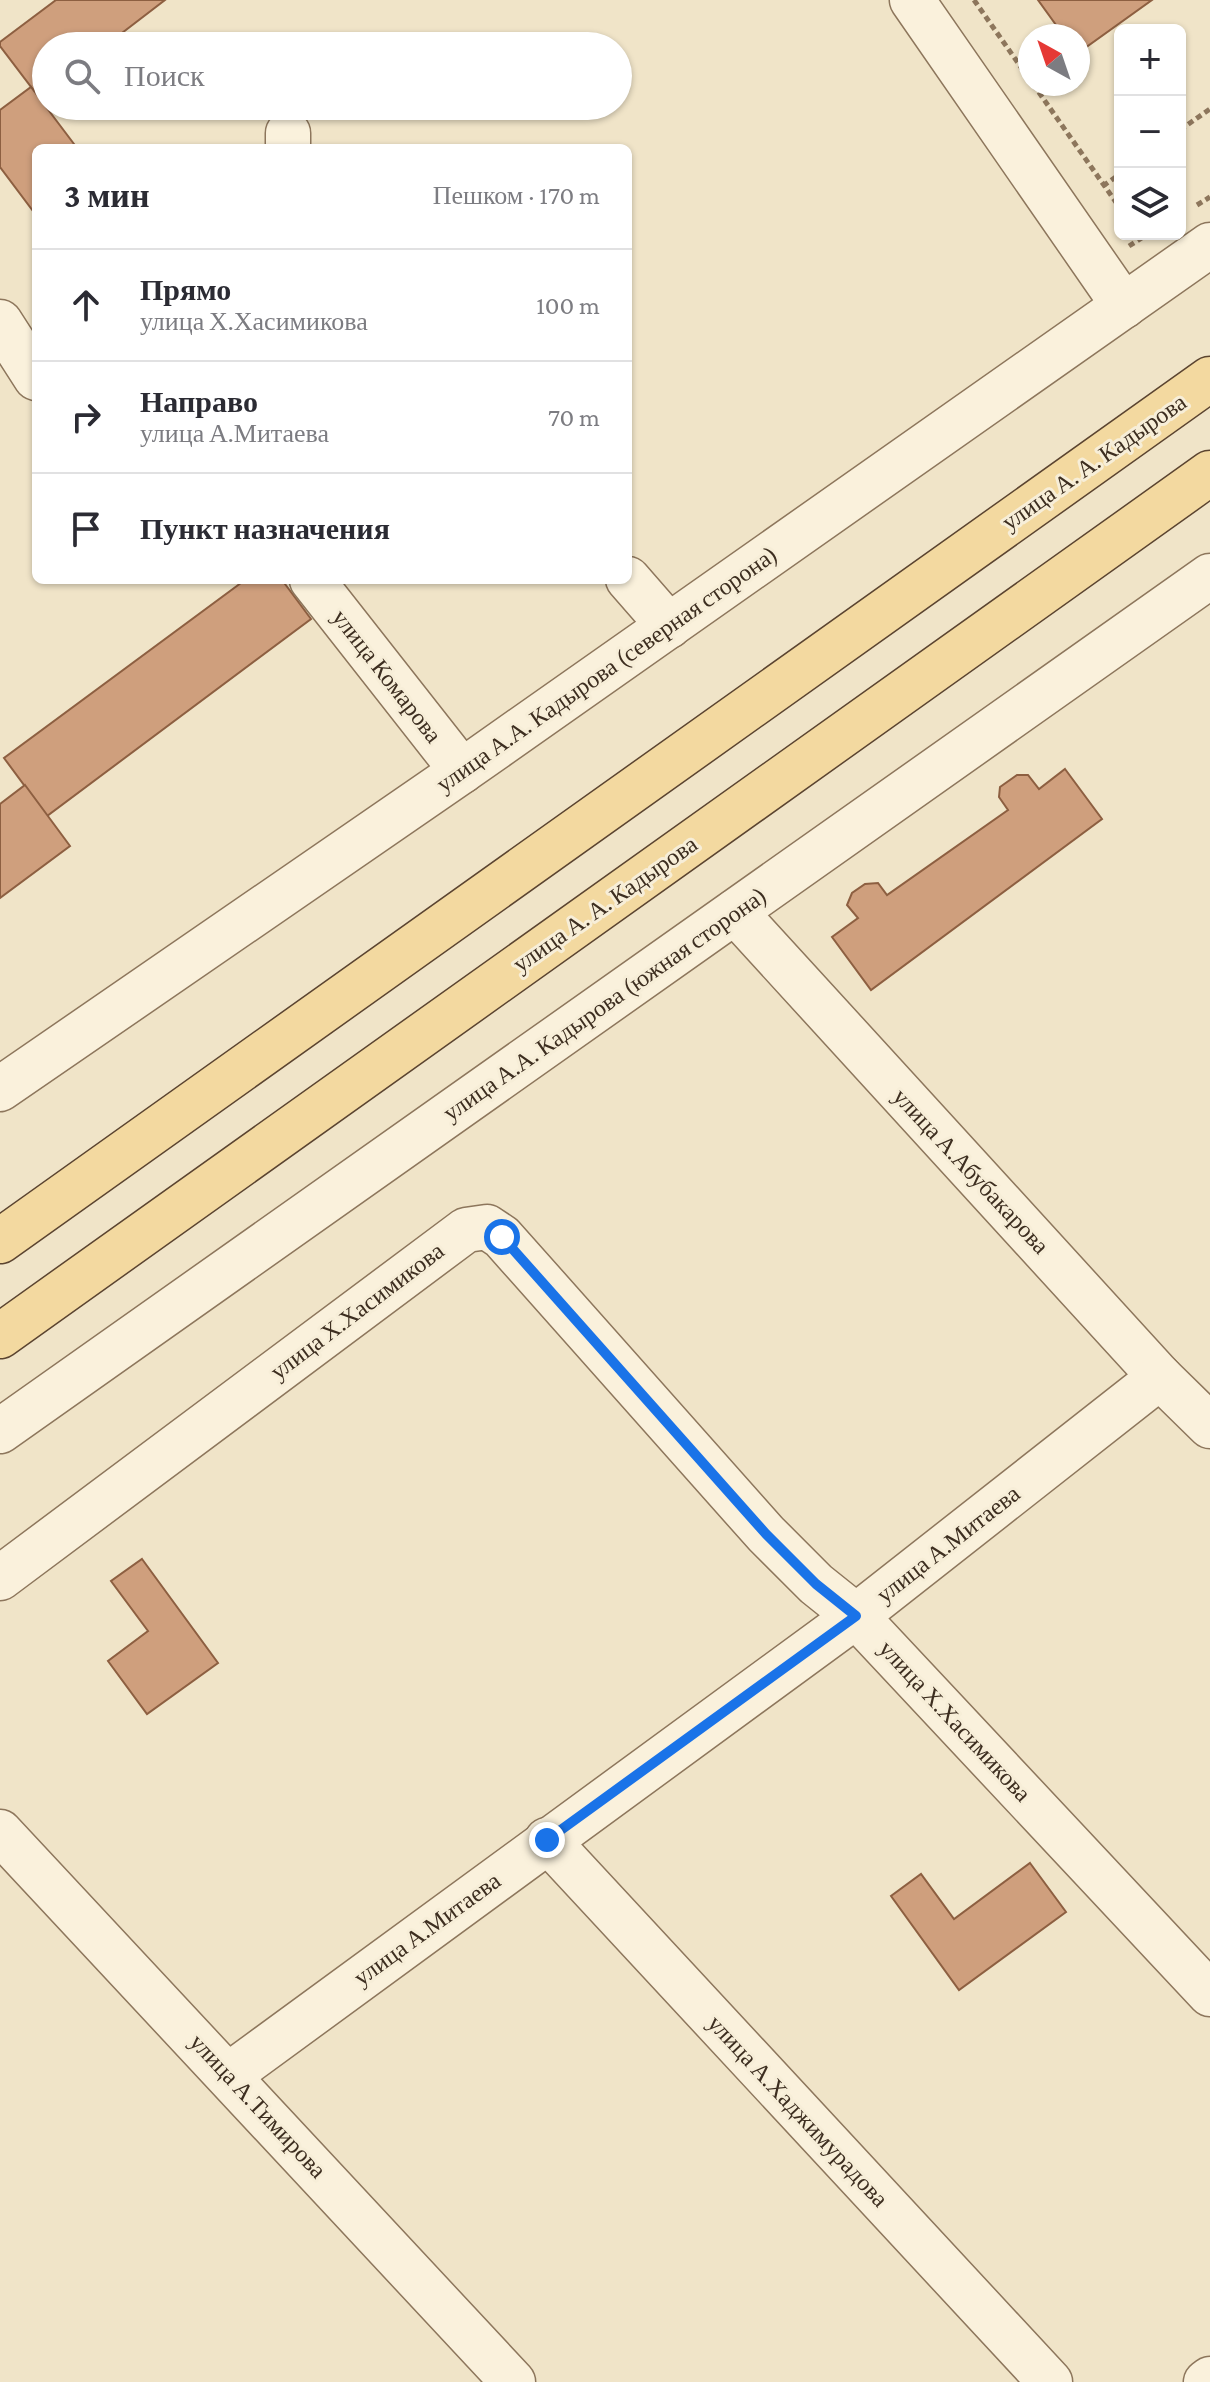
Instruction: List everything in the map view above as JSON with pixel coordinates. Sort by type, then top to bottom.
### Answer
[{"type":"main road","name":"улица А. А. Кадырова","points":[[0,1241],[1210,379]]},
{"type":"main road","name":"улица А. А. Кадырова","points":[[0,1336],[1210,473]]},
{"type":"street","points":[[919,2],[1124,306]]},
{"type":"street","name":"улица А.А. Кадырова (северная сторона)","points":[[0,1089],[462,771],[1210,245]]},
{"type":"street","points":[[0,322],[32,372]]},
{"type":"street","name":"улица А.А. Кадырова (южная сторона)","points":[[0,1431],[1210,576]]},
{"type":"street","name":"улица Комарова","points":[[315,584],[462,771]]},
{"type":"street","points":[[632,584],[669,626]]},
{"type":"street","name":"улица А.Абубакарова","points":[[735,912],[1160,1377],[1210,1426]]},
{"type":"street","name":"улица Х.Хасимикова","points":[[0,1578],[466,1230],[487,1227],[502,1237],[766,1534],[816,1584],[856,1616],[1210,1994]]},
{"type":"street","name":"улица А.Митаева","points":[[229,2075],[856,1616],[1160,1377]]},
{"type":"street","name":"улица А.Тимирова","points":[[0,1832],[513,2382]]},
{"type":"street","name":"улица А.Хаджимурадова","points":[[547,1840],[1050,2382]]},
{"type":"path","points":[[974,0],[1018,63]]},
{"type":"path","points":[[1041,96],[1114,200]]},
{"type":"path","points":[[1186,126],[1210,109]]},
{"type":"path","points":[[1103,186],[1114,178]]},
{"type":"path","points":[[1129,246],[1138,240]]},
{"type":"building","points":[[56,0],[165,0],[123,32],[32,32],[32,88],[0,42]]},
{"type":"building","points":[[1038,0],[1152,0],[1114,24],[1114,27],[1090,44],[1090,24],[1055,24]]},
{"type":"building","points":[[31,87],[32,120],[56,120],[74,144],[32,144],[32,210],[0,167],[0,110]]},
{"type":"building","points":[[240,584],[285,584],[311,619],[47,816],[4,758]]},
{"type":"building","points":[[1065,769],[1102,819],[871,990],[832,937],[858,918],[847,905],[852,893],[865,884],[878,883],[887,895],[1008,810],[999,797],[1000,787],[1017,775],[1028,775],[1039,789]]},
{"type":"building","points":[[25,785],[70,846],[0,898],[0,804]]},
{"type":"building","points":[[142,1559],[218,1663],[147,1714],[108,1661],[148,1631],[111,1581]]},
{"type":"building","points":[[1030,1863],[1066,1912],[959,1990],[891,1896],[921,1874],[954,1919]]},
{"type":"route","points":[[502,1237],[766,1534],[816,1584],[856,1616],[547,1840]]}]
